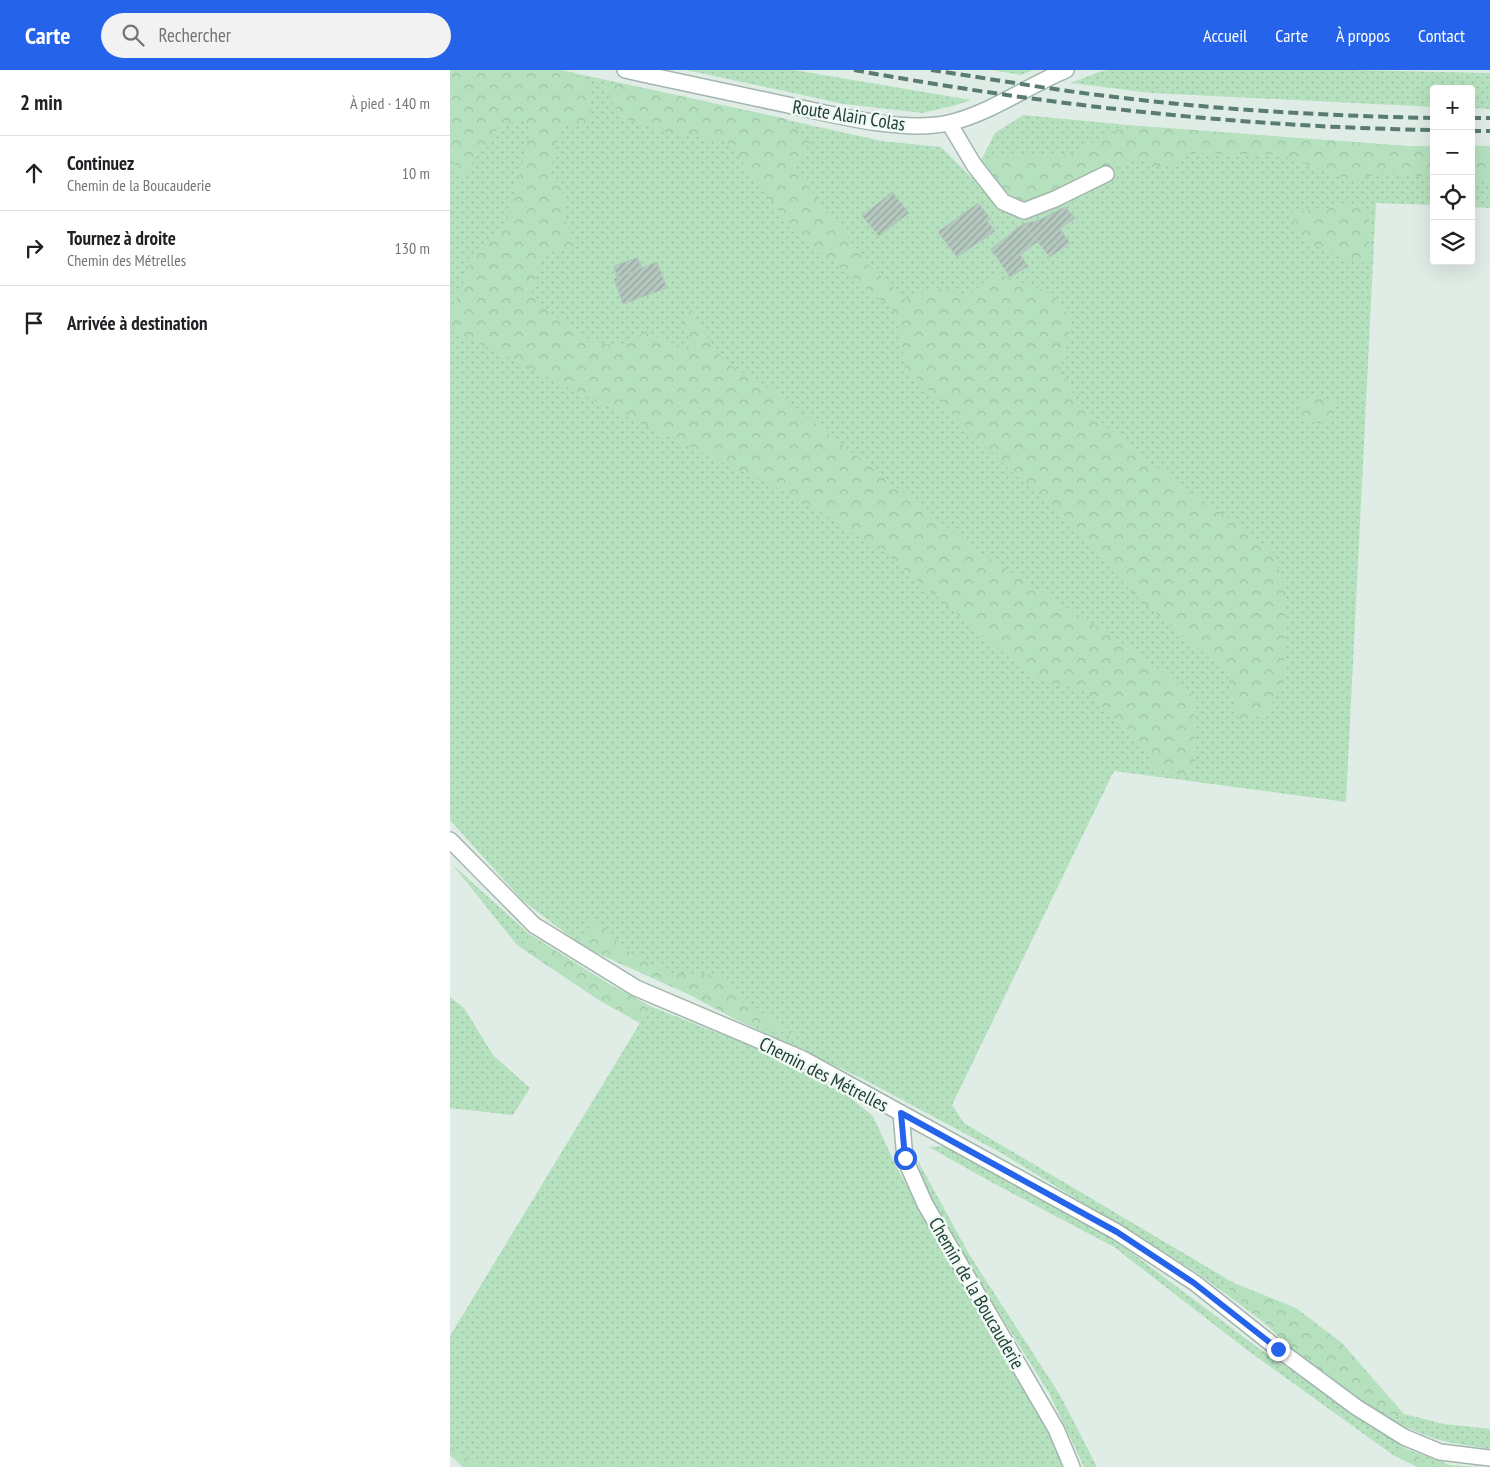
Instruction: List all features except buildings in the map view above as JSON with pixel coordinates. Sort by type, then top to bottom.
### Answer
[{"type":"street","name":"Route Alain Colas","points":[[625,70],[841,117],[906,126],[949,123],[986,109],[1066,70]]},
{"type":"street","points":[[949,123],[974,165],[1003,202],[1024,211],[1055,199],[1106,174]]},
{"type":"street","name":"Chemin des Métrelles","points":[[450,840],[534,925],[636,988],[803,1059],[1117,1232],[1194,1283],[1356,1407],[1404,1437],[1440,1452],[1490,1458]]},
{"type":"street","name":"Chemin de la Boucauderie","points":[[901,1113],[905,1158],[925,1204],[1056,1429],[1072,1467]]},
{"type":"green space","points":[[450,70],[561,70],[882,141],[941,147],[972,178],[995,133],[1023,115],[1170,129],[1407,146],[1430,146],[1430,205],[1376,203],[1346,802],[1114,771],[952,1105],[964,1123],[1234,1283],[1224,1285],[1269,1326],[1196,1272],[1003,1154],[865,1080],[580,944],[522,900],[450,820]]},
{"type":"green space","points":[[450,70],[561,70],[575,73],[588,84],[591,109],[586,125],[561,125],[550,173],[562,184],[565,221],[576,246],[542,255],[531,291],[546,309],[591,342],[620,346],[645,332],[693,351],[683,319],[690,307],[707,337],[725,362],[779,395],[976,550],[1138,653],[1194,697],[1195,760],[1189,777],[1157,769],[1128,729],[1084,691],[1032,677],[884,552],[786,492],[681,443],[450,329],[450,318],[473,256],[507,222],[529,138],[527,121],[500,125],[462,177],[450,156]]},
{"type":"green space","points":[[686,70],[794,70],[971,100],[922,113],[844,104]]},
{"type":"green space","points":[[992,70],[1034,70],[1021,75]]},
{"type":"green space","points":[[1109,70],[1353,70],[1490,73],[1490,109],[1475,108],[1475,85],[1430,85],[1430,107],[1152,93],[1071,83]]},
{"type":"green space","points":[[621,83],[787,119],[810,143],[794,168],[868,264],[906,300],[934,287],[968,296],[995,273],[1052,293],[1072,321],[1060,371],[1080,405],[1147,460],[1272,550],[1285,588],[1284,686],[1265,713],[1239,722],[1227,673],[1138,598],[1069,525],[905,367],[896,313],[792,228],[727,142],[661,131],[620,117],[604,86]]},
{"type":"green space","points":[[1141,126],[1407,146],[1430,146],[1430,178],[1386,172],[1352,181],[1281,155],[1192,153],[1176,164],[1153,167],[1141,156],[1024,211],[972,178],[986,158],[1068,155],[1118,130]]},
{"type":"green space","points":[[1475,146],[1490,146],[1490,208],[1475,207]]},
{"type":"green space","points":[[1475,146],[1490,146],[1490,179],[1475,179]]},
{"type":"green space","points":[[1364,204],[1370,223],[1368,260],[1358,264],[1299,239],[1292,212]]},
{"type":"green space","points":[[1313,396],[1336,401],[1328,424],[1301,421],[1300,401]]},
{"type":"green space","points":[[452,864],[528,933],[609,984],[650,1006],[773,1055],[848,1096],[873,1116],[896,1166],[979,1315],[1046,1422],[1069,1467],[463,1467],[450,1455],[450,1336],[640,1023],[599,1000],[517,945]]},
{"type":"green space","points":[[594,917],[626,950],[669,973],[715,975],[731,986],[742,1002],[799,1036],[741,1022],[690,995],[580,944]]},
{"type":"green space","points":[[533,937],[609,984],[650,1006],[640,1023],[599,1000],[527,952],[527,942]]},
{"type":"green space","points":[[450,997],[464,1008],[493,1055],[530,1088],[513,1115],[450,1108]]},
{"type":"green space","points":[[946,1146],[1116,1241],[1257,1347],[1407,1449],[1450,1465],[1484,1467],[1418,1467],[1393,1455],[1247,1350],[1114,1247],[929,1147]]},
{"type":"green space","points":[[917,1159],[969,1254],[1060,1395],[1097,1467],[1084,1467],[1049,1393],[967,1262],[923,1185]]},
{"type":"green space","points":[[1234,1283],[1296,1308],[1342,1343],[1404,1414],[1396,1417],[1314,1370],[1223,1284]]},
{"type":"green space","points":[[1338,1385],[1396,1417],[1404,1414],[1444,1424],[1490,1429],[1490,1449],[1452,1443],[1424,1435],[1385,1415]]},
{"type":"green space","points":[[450,1446],[466,1455],[479,1467],[463,1467],[450,1455]]},
{"type":"green space","points":[[1407,1449],[1431,1467],[1418,1467],[1393,1455]]},
{"type":"railway","points":[[854,70],[998,94],[1143,112],[1288,124],[1430,130]]},
{"type":"railway","points":[[931,70],[1155,102],[1314,114],[1430,118]]},
{"type":"railway","points":[[1475,118],[1490,118]]},
{"type":"railway","points":[[1475,131],[1490,131]]},
{"type":"route","points":[[905,1158],[901,1113],[1117,1232],[1194,1283],[1278,1349]]}]
